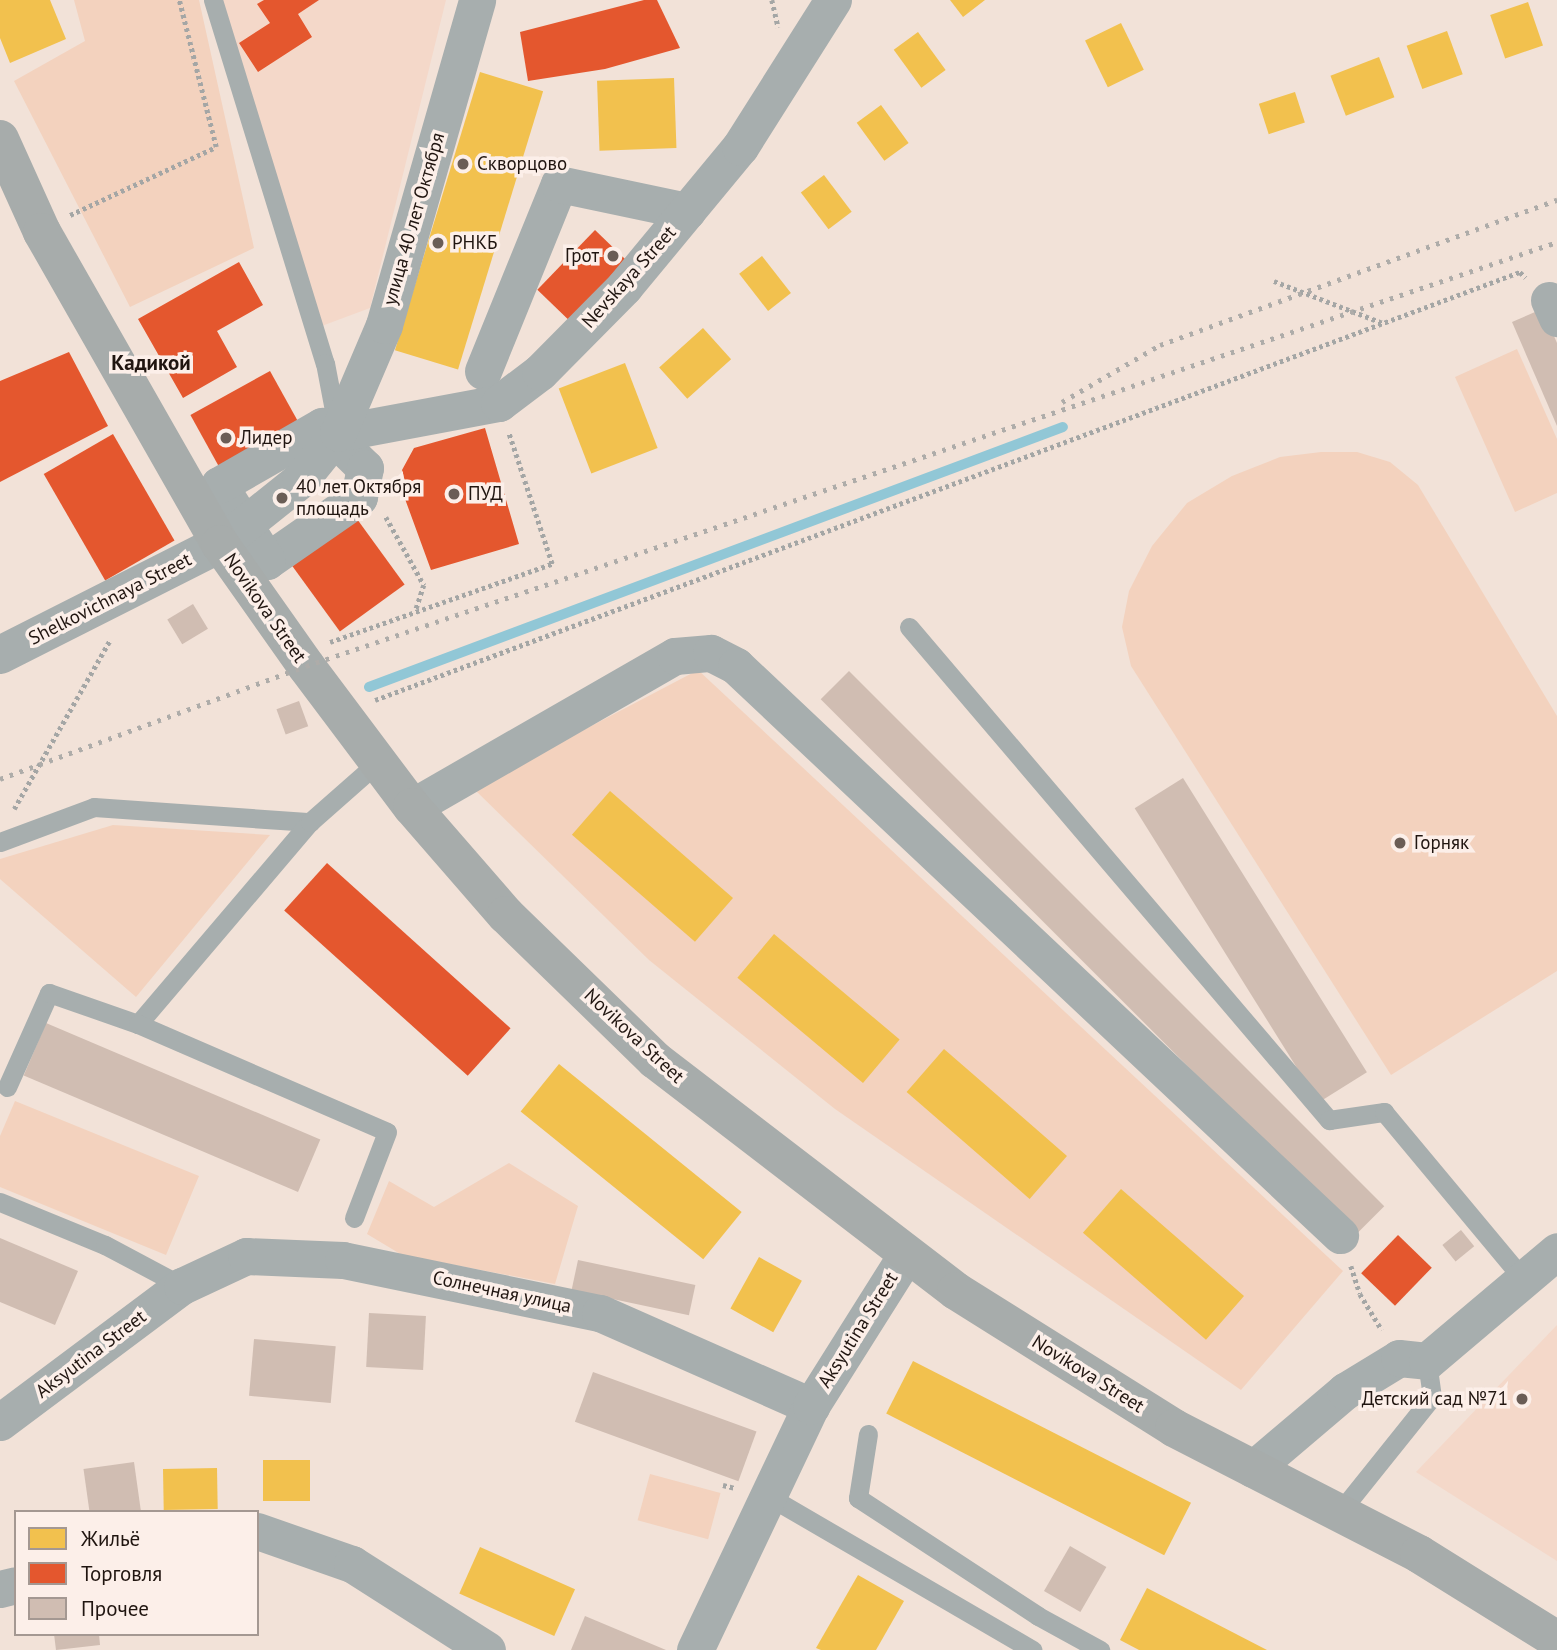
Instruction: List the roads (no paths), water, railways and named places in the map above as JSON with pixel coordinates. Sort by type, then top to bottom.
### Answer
[{"type":"main road","name":"Novikova Street","points":[[0,139],[42,232],[342,715],[412,807],[506,915],[655,1060],[906,1255],[1174,1428],[1419,1554],[1557,1640]]},
{"type":"street","name":"улица 40 лет Октября","points":[[336,435],[384,325],[477,0]]},
{"type":"street","name":"Nevskaya Street","points":[[336,435],[499,403],[540,372],[624,286],[740,147],[833,0]]},
{"type":"street","points":[[483,371],[559,184],[687,211]]},
{"type":"street","points":[[336,435],[365,468],[359,496],[267,561],[232,534],[300,480],[336,435]]},
{"type":"street","name":"Shelkovichnaya Street","points":[[0,655],[232,534]]},
{"type":"street","points":[[412,807],[675,656],[711,653],[736,666],[1340,1235]]},
{"type":"street","points":[[1254,1469],[1345,1391],[1413,1360],[1524,1280],[1557,1251]]},
{"type":"street","name":"Aksyutina Street","points":[[695,1650],[811,1406],[906,1255]]},
{"type":"street","name":"Солнечная улица","points":[[182,1286],[246,1256],[343,1259],[600,1313],[811,1406]]},
{"type":"street","name":"Aksyutina Street","points":[[0,1422],[182,1286]]},
{"type":"street","points":[[259,1532],[352,1564],[487,1650]]},
{"type":"lane","points":[[213,0],[325,363],[336,435]]},
{"type":"lane","points":[[909,627],[1329,1120],[1384,1112],[1524,1280]]},
{"type":"lane","points":[[138,1024],[310,822],[378,762]]},
{"type":"lane","points":[[0,842],[94,807],[310,822]]},
{"type":"lane","points":[[7,1087],[49,993],[138,1024],[387,1132],[354,1218]]},
{"type":"lane","points":[[0,1202],[105,1245],[182,1286]]},
{"type":"lane","points":[[1339,1513],[1432,1397],[1413,1360]]},
{"type":"lane","points":[[868,1434],[858,1497],[1038,1616],[1100,1650]]},
{"type":"lane","points":[[768,1496],[1033,1650]]},
{"type":"waterway","points":[[369,687],[1063,427]]},
{"type":"railway","points":[[1062,402],[1160,345],[1557,200]]},
{"type":"railway","points":[[0,779],[306,666],[1557,242]]},
{"type":"place","name":"Скворцово","points":[[463,164]]},
{"type":"place","name":"РНКБ","points":[[438,243]]},
{"type":"place","name":"Грот","points":[[613,256]]},
{"type":"place","name":"Лидер","points":[[226,438]]},
{"type":"place","name":"ПУД","points":[[454,494]]},
{"type":"place","name":"40 лет Октября площадь","points":[[282,498]]},
{"type":"place","name":"Горняк","points":[[1400,843]]},
{"type":"place","name":"Детский сад №71","points":[[1522,1399]]},
{"type":"district","name":"Кадикой","points":[[151,363]]}]
